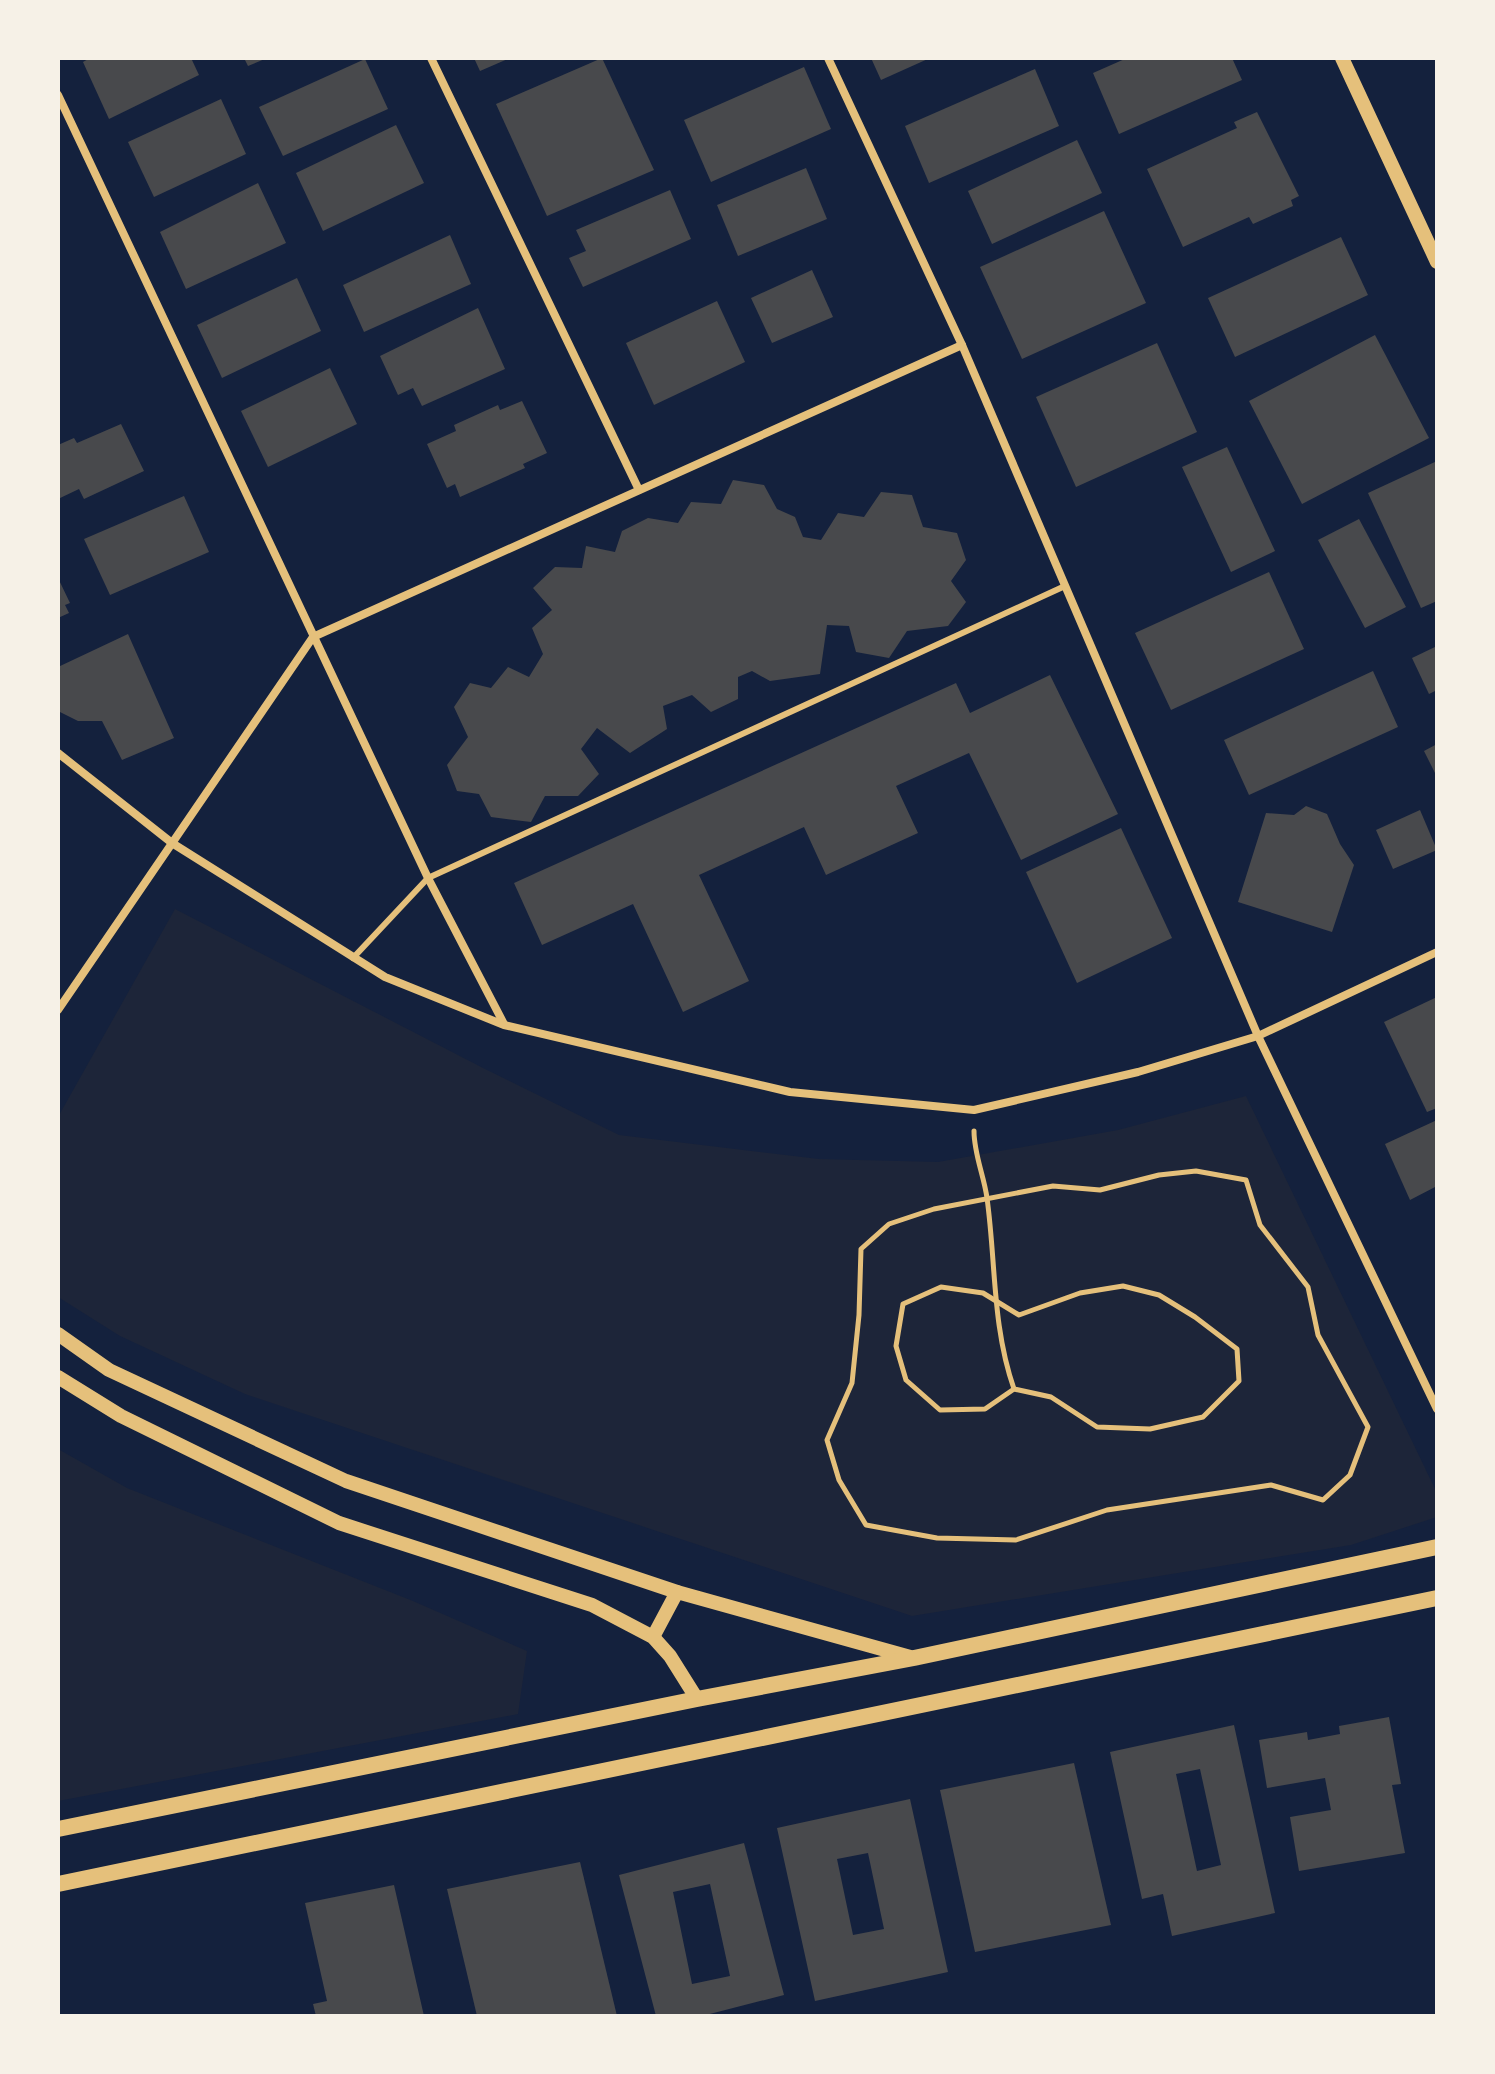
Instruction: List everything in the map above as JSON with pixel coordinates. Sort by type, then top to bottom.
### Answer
[{"type":"main road","points":[[58,1829],[914,1658],[1437,1547]]},
{"type":"main road","points":[[58,1884],[1437,1598]]},
{"type":"street","points":[[431,58],[639,490]]},
{"type":"street","points":[[828,58],[962,345],[1258,1036],[1437,1409]]},
{"type":"street","points":[[1342,58],[1437,262]]},
{"type":"street","points":[[58,95],[428,878],[504,1025]]},
{"type":"street","points":[[58,1010],[313,637],[962,345]]},
{"type":"street","points":[[58,753],[172,843],[385,977],[504,1025],[790,1092],[974,1110],[1138,1072],[1258,1036],[1437,952]]},
{"type":"street","points":[[58,1334],[109,1370],[346,1481],[677,1592],[914,1658]]},
{"type":"street","points":[[58,1377],[121,1416],[339,1523],[592,1605],[653,1637],[670,1656],[697,1699]]},
{"type":"street","points":[[653,1637],[677,1592]]},
{"type":"lane","points":[[353,958],[428,878],[1065,586]]},
{"type":"path","points":[[974,1110],[974,1138],[987,1197],[995,1300],[1005,1362],[1014,1389]]},
{"type":"path","points":[[1196,1171],[1246,1180],[1260,1225],[1308,1287],[1318,1335],[1368,1427],[1350,1475],[1323,1500],[1271,1485],[1107,1510],[1016,1540],[937,1538],[866,1525],[839,1480],[827,1440],[852,1383],[859,1315],[861,1249],[889,1224],[934,1209],[987,1197],[1053,1186],[1100,1190],[1159,1175],[1196,1171]]},
{"type":"path","points":[[1123,1286],[1159,1295],[1195,1317],[1237,1349],[1239,1381],[1203,1417],[1150,1429],[1097,1427],[1051,1397],[1014,1389],[985,1409],[940,1410],[906,1380],[896,1346],[903,1304],[941,1287],[983,1293],[995,1300],[1019,1315],[1080,1293],[1123,1286]]},
{"type":"shaded area","points":[[175,909],[619,1135],[819,1159],[938,1162],[1118,1130],[1246,1096],[1437,1493],[1437,1517],[1351,1545],[912,1616],[245,1394],[120,1336],[58,1297],[58,1117]]},
{"type":"shaded area","points":[[58,1449],[127,1488],[413,1601],[527,1651],[518,1714],[58,1801]]},
{"type":"building","points":[[90,58],[191,58],[199,75],[109,119],[83,62]]},
{"type":"building","points":[[244,58],[267,58],[248,66]]},
{"type":"building","points":[[474,58],[510,58],[480,71]]},
{"type":"building","points":[[602,58],[654,170],[547,216],[496,104]]},
{"type":"building","points":[[871,58],[930,58],[881,80]]},
{"type":"building","points":[[1127,58],[1232,58],[1242,80],[1119,134],[1093,73]]},
{"type":"building","points":[[365,59],[388,109],[283,156],[259,107]]},
{"type":"building","points":[[804,67],[831,129],[711,182],[684,120]]},
{"type":"building","points":[[1035,69],[1059,126],[929,183],[905,126]]},
{"type":"building","points":[[221,99],[246,154],[154,197],[128,142]]},
{"type":"building","points":[[1257,112],[1299,196],[1291,200],[1293,206],[1253,224],[1249,217],[1183,247],[1147,169],[1237,128],[1234,122]]},
{"type":"building","points":[[396,125],[424,183],[323,231],[296,173]]},
{"type":"building","points":[[1077,140],[1102,193],[992,244],[968,191]]},
{"type":"building","points":[[806,168],[827,219],[738,256],[717,205]]},
{"type":"building","points":[[258,183],[286,243],[186,289],[160,232]]},
{"type":"building","points":[[670,190],[691,239],[583,287],[569,258],[586,251],[576,230]]},
{"type":"building","points":[[1104,211],[1146,303],[1022,359],[980,267]]},
{"type":"building","points":[[450,235],[471,284],[364,332],[343,285]]},
{"type":"building","points":[[1341,237],[1368,295],[1235,357],[1208,298]]},
{"type":"building","points":[[812,270],[833,317],[772,343],[751,298]]},
{"type":"building","points":[[297,278],[321,331],[222,378],[197,325]]},
{"type":"building","points":[[717,301],[745,362],[654,405],[626,343]]},
{"type":"building","points":[[478,308],[505,369],[422,406],[413,388],[398,395],[380,356]]},
{"type":"building","points":[[1375,335],[1429,438],[1302,504],[1249,401]]},
{"type":"building","points":[[1157,343],[1197,432],[1076,487],[1036,397]]},
{"type":"building","points":[[330,368],[357,424],[268,467],[241,411]]},
{"type":"building","points":[[522,401],[547,453],[523,464],[525,468],[460,497],[455,484],[447,488],[427,444],[456,431],[454,425],[498,405],[500,410]]},
{"type":"building","points":[[121,424],[144,471],[84,499],[79,489],[58,499],[58,445],[74,438],[77,443]]},
{"type":"building","points":[[1227,447],[1275,551],[1231,572],[1182,467]]},
{"type":"building","points":[[1437,461],[1437,601],[1421,608],[1368,493]]},
{"type":"building","points":[[733,480],[764,485],[777,509],[795,517],[803,537],[821,540],[838,513],[864,517],[881,492],[912,495],[923,527],[957,533],[966,560],[951,581],[966,602],[948,626],[907,631],[889,658],[856,652],[849,626],[827,625],[820,674],[770,681],[752,671],[738,677],[738,699],[711,712],[692,695],[663,706],[667,729],[630,753],[597,728],[581,749],[599,774],[578,796],[545,796],[531,822],[491,817],[479,794],[457,791],[447,765],[468,737],[454,707],[470,683],[491,688],[508,667],[529,677],[543,654],[532,628],[552,610],[533,588],[555,567],[582,568],[586,546],[615,552],[622,531],[648,518],[678,523],[691,502],[721,504]]},
{"type":"building","points":[[184,496],[209,552],[110,595],[84,539]]},
{"type":"building","points":[[1359,519],[1406,607],[1365,628],[1318,540]]},
{"type":"building","points":[[1269,572],[1304,649],[1171,710],[1135,633]]},
{"type":"building","points":[[58,578],[70,603],[65,605],[69,613],[58,618]]},
{"type":"building","points":[[128,634],[174,738],[122,760],[102,721],[78,721],[58,711],[58,667]]},
{"type":"building","points":[[1437,646],[1437,690],[1429,694],[1412,658]]},
{"type":"building","points":[[1373,671],[1398,727],[1249,795],[1224,740]]},
{"type":"building","points":[[1050,675],[1118,814],[1021,860],[969,753],[896,786],[918,833],[826,875],[804,827],[699,875],[749,981],[683,1012],[633,904],[542,945],[514,883],[956,683],[970,713]]},
{"type":"building","points":[[1437,744],[1437,777],[1424,751]]},
{"type":"building","points":[[1306,806],[1327,814],[1340,844],[1354,865],[1332,932],[1238,902],[1266,813],[1294,815]]},
{"type":"building","points":[[1420,810],[1437,850],[1393,869],[1376,830]]},
{"type":"building","points":[[1121,828],[1172,938],[1077,983],[1026,872]]},
{"type":"building","points":[[1437,997],[1437,1108],[1427,1112],[1384,1022]]},
{"type":"building","points":[[1437,1120],[1437,1186],[1410,1200],[1385,1144]]},
{"type":"building","points":[[1389,1717],[1401,1784],[1392,1785],[1405,1853],[1299,1871],[1290,1817],[1331,1810],[1325,1778],[1267,1788],[1259,1740],[1307,1732],[1308,1740],[1340,1734],[1339,1726]]},
{"type":"building","points":[[1234,1725],[1275,1913],[1172,1936],[1163,1894],[1142,1899],[1110,1752]],"holes":[[[1200,1769],[1221,1865],[1197,1871],[1176,1774]]]},
{"type":"building","points":[[1074,1763],[1111,1925],[975,1952],[940,1790]]},
{"type":"building","points":[[910,1799],[948,1972],[815,2001],[777,1828]],"holes":[[[868,1853],[884,1929],[853,1935],[837,1859]]]},
{"type":"building","points":[[744,1843],[784,1995],[702,2016],[656,2016],[619,1875]],"holes":[[[710,1884],[730,1976],[692,1984],[673,1892]]]},
{"type":"building","points":[[580,1862],[617,2016],[477,2016],[447,1889]]},
{"type":"building","points":[[394,1885],[424,2016],[316,2016],[313,2004],[327,2001],[305,1903]]}]
